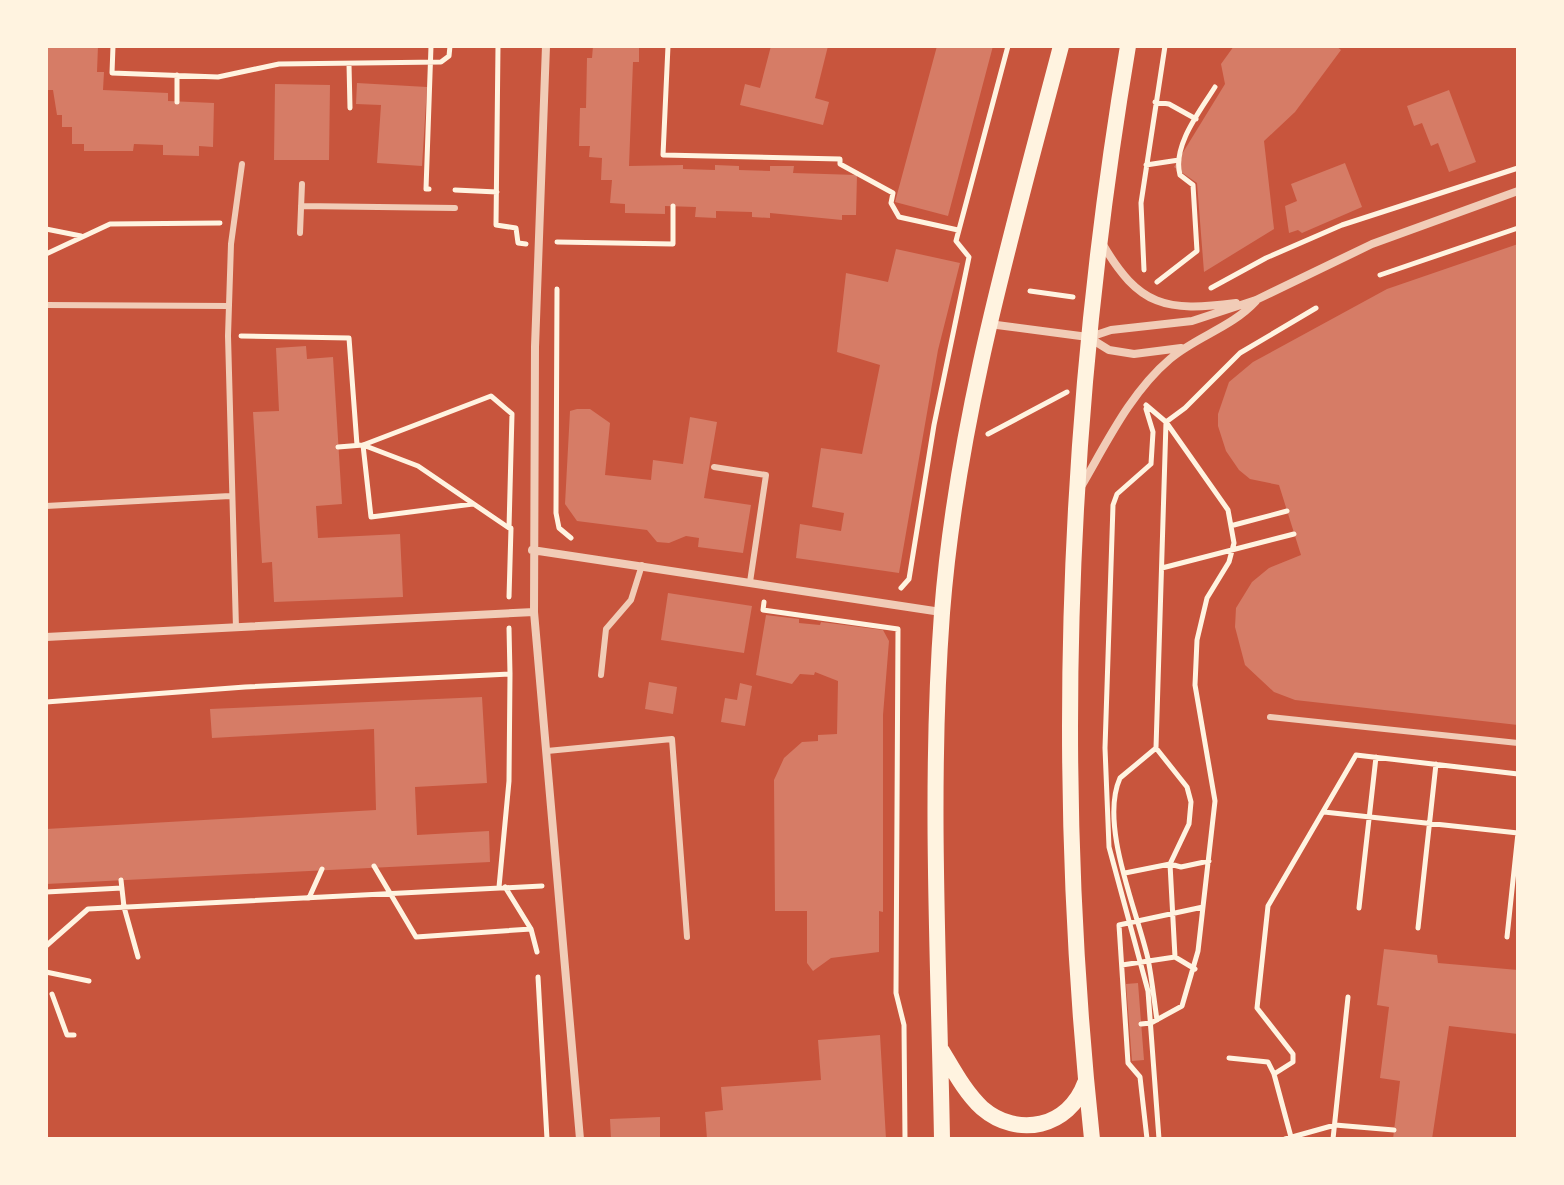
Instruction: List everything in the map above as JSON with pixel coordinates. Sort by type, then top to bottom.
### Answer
[{"type":"main road","points":[[942,1139],[935,729],[942,612],[965,431],[989,324],[1061,46]]},
{"type":"main road","points":[[1092,1139],[1076,968],[1069,784],[1076,496],[1099,238],[1128,46]]},
{"type":"main road","points":[[941,1048],[976,1102],[1011,1123],[1034,1126],[1058,1119],[1074,1106],[1085,1082]]},
{"type":"street","points":[[546,46],[538,244],[532,550],[534,612],[580,1139]]},
{"type":"street","points":[[1088,337],[1111,330],[1180,324],[1256,300],[1372,244],[1518,191]]},
{"type":"street","points":[[1099,238],[1130,282],[1163,305],[1187,308],[1256,300]]},
{"type":"street","points":[[1076,496],[1136,398],[1158,371],[1186,347],[1229,325],[1256,300]]},
{"type":"street","points":[[989,324],[1088,337],[1109,350],[1134,354],[1186,347]]},
{"type":"street","points":[[532,550],[942,612]]},
{"type":"street","points":[[46,637],[534,612]]},
{"type":"lane","points":[[236,628],[228,336],[233,223],[242,164]]},
{"type":"lane","points":[[300,233],[302,184]]},
{"type":"lane","points":[[301,206],[455,208]]},
{"type":"lane","points":[[46,305],[229,306]]},
{"type":"lane","points":[[714,467],[766,475],[750,582]]},
{"type":"lane","points":[[46,506],[230,496]]},
{"type":"lane","points":[[601,675],[606,629],[631,600],[642,565]]},
{"type":"lane","points":[[1270,717],[1518,743]]},
{"type":"lane","points":[[547,751],[672,739],[687,937]]},
{"type":"path","points":[[113,46],[112,73],[177,75],[236,75],[279,64],[441,62],[449,56],[450,46]]},
{"type":"path","points":[[431,46],[423,181],[426,189],[497,192]]},
{"type":"path","points":[[498,46],[496,225],[516,228],[518,243],[557,244],[557,240],[673,244],[673,206]]},
{"type":"path","points":[[668,46],[663,155],[840,159],[840,164],[893,193],[891,203],[899,217],[958,230]]},
{"type":"path","points":[[888,586],[903,588],[909,579],[968,279],[969,257],[956,241],[958,230],[1008,46]]},
{"type":"path","points":[[1165,46],[1146,165],[1141,258],[1148,279],[1166,289]]},
{"type":"path","points":[[349,64],[350,108]]},
{"type":"path","points":[[177,75],[177,102]]},
{"type":"path","points":[[1156,283],[1197,251],[1193,185],[1180,175],[1179,160],[1196,119],[1215,87]]},
{"type":"path","points":[[1155,102],[1169,104],[1196,119]]},
{"type":"path","points":[[674,155],[674,165]]},
{"type":"path","points":[[1146,165],[1179,160]]},
{"type":"path","points":[[1202,291],[1266,258],[1342,225],[1518,168]]},
{"type":"path","points":[[46,254],[110,224],[233,223]]},
{"type":"path","points":[[1380,275],[1518,228]]},
{"type":"path","points":[[46,229],[82,237]]},
{"type":"path","points":[[557,275],[556,513],[559,528],[579,540]]},
{"type":"path","points":[[1030,291],[1079,298]]},
{"type":"path","points":[[1166,422],[1185,408],[1240,353],[1316,308]]},
{"type":"path","points":[[228,336],[349,338],[371,517],[473,504]]},
{"type":"path","points":[[978,434],[990,433],[1068,392]]},
{"type":"path","points":[[338,447],[360,445],[491,396],[512,414],[509,607]]},
{"type":"path","points":[[1141,1024],[1154,1022],[1182,1006],[1195,969],[1215,792],[1197,697],[1196,655],[1207,598],[1233,552],[1234,525],[1228,510],[1166,422],[1144,404],[1151,424],[1153,457],[1147,469],[1117,494],[1113,505],[1105,748],[1109,847],[1129,923],[1145,962]]},
{"type":"path","points":[[1166,422],[1156,748],[1187,787],[1191,802],[1189,824],[1170,864],[1175,957]]},
{"type":"path","points":[[360,445],[418,466],[509,528]]},
{"type":"path","points":[[1234,525],[1287,511]]},
{"type":"path","points":[[1162,568],[1294,534]]},
{"type":"path","points":[[750,598],[764,600],[763,610],[898,629],[896,993],[904,1025],[905,1139]]},
{"type":"path","points":[[509,628],[509,781],[502,887],[531,929],[537,952]]},
{"type":"path","points":[[46,702],[245,687],[510,674]]},
{"type":"path","points":[[1156,748],[1125,772],[1116,786],[1116,833],[1138,921],[1154,1022],[1159,1139]]},
{"type":"path","points":[[1274,1074],[1293,1062],[1293,1054],[1257,1008],[1268,906],[1356,755],[1518,774]]},
{"type":"path","points":[[1359,908],[1376,757]]},
{"type":"path","points":[[1418,928],[1436,764]]},
{"type":"path","points":[[1324,812],[1518,833],[1507,937]]},
{"type":"path","points":[[1125,873],[1170,864],[1181,867],[1209,861]]},
{"type":"path","points":[[374,866],[416,937],[531,929]]},
{"type":"path","points":[[309,898],[322,869]]},
{"type":"path","points":[[121,880],[124,907],[138,957]]},
{"type":"path","points":[[46,946],[88,909],[559,886]]},
{"type":"path","points":[[46,892],[122,888]]},
{"type":"path","points":[[1147,1139],[1140,1077],[1128,1063],[1119,925],[1203,907]]},
{"type":"path","points":[[1122,965],[1175,957],[1195,969]]},
{"type":"path","points":[[46,972],[89,981]]},
{"type":"path","points":[[538,977],[547,1139]]},
{"type":"path","points":[[52,994],[67,1035],[74,1035]]},
{"type":"path","points":[[1333,1139],[1348,997]]},
{"type":"path","points":[[1229,1058],[1268,1062],[1274,1074],[1288,1138],[1335,1125],[1394,1130]]},
{"type":"building","points":[[46,46],[98,46],[97,72],[104,72],[103,90],[168,93],[168,101],[214,103],[213,147],[199,146],[199,156],[163,155],[163,145],[134,144],[133,151],[84,151],[84,144],[72,144],[72,127],[62,127],[62,115],[57,115],[53,90],[46,90]]},
{"type":"building","points":[[593,46],[639,46],[639,62],[633,62],[629,166],[683,165],[683,169],[715,170],[715,165],[770,171],[770,166],[794,166],[793,173],[857,175],[856,215],[842,215],[842,220],[770,213],[770,218],[752,217],[752,212],[716,211],[716,218],[695,217],[696,207],[665,206],[665,214],[625,213],[625,204],[610,203],[612,180],[601,180],[602,158],[589,157],[590,146],[579,146],[580,108],[586,108],[587,58],[592,58]]},
{"type":"building","points":[[771,46],[828,46],[815,98],[829,102],[823,125],[740,105],[745,84],[760,88]]},
{"type":"building","points":[[937,46],[993,46],[948,216],[895,202]]},
{"type":"building","points":[[1234,46],[1336,46],[1341,50],[1295,112],[1264,141],[1274,229],[1204,272],[1197,183],[1174,167],[1225,84],[1221,64]]},
{"type":"building","points":[[357,83],[427,87],[422,166],[377,163],[381,105],[356,104]]},
{"type":"building","points":[[275,84],[330,85],[329,160],[274,160]]},
{"type":"building","points":[[1449,90],[1476,162],[1449,172],[1438,143],[1431,146],[1422,123],[1414,126],[1407,106]]},
{"type":"building","points":[[1345,163],[1362,207],[1302,233],[1298,230],[1289,233],[1285,206],[1297,201],[1291,184]]},
{"type":"building","points":[[1518,244],[1518,725],[1295,700],[1274,692],[1245,665],[1235,627],[1236,608],[1252,582],[1269,568],[1301,555],[1279,485],[1250,479],[1239,470],[1226,451],[1218,426],[1218,414],[1229,382],[1253,362],[1387,289]]},
{"type":"building","points":[[896,249],[960,263],[938,350],[899,573],[796,558],[800,524],[841,531],[844,513],[812,507],[821,448],[862,454],[880,365],[837,352],[846,273],[888,282]]},
{"type":"building","points":[[306,346],[307,359],[333,357],[342,504],[316,506],[318,538],[400,534],[403,597],[274,602],[272,562],[262,563],[253,412],[279,411],[276,348]]},
{"type":"building","points":[[590,409],[610,423],[605,475],[651,480],[653,460],[683,464],[690,417],[717,422],[704,498],[751,505],[743,553],[698,547],[699,538],[686,536],[669,543],[657,542],[647,530],[577,521],[565,504],[570,411]]},
{"type":"building","points":[[668,593],[752,606],[744,653],[661,640]]},
{"type":"building","points":[[766,615],[799,619],[799,623],[820,625],[821,622],[883,630],[889,641],[883,715],[883,912],[879,911],[879,952],[831,958],[813,971],[807,963],[807,911],[775,911],[774,780],[784,758],[802,742],[818,741],[818,735],[837,734],[838,681],[815,672],[814,675],[800,674],[792,684],[756,675]]},
{"type":"building","points":[[649,682],[677,687],[673,714],[645,709]]},
{"type":"building","points":[[740,683],[752,686],[745,726],[721,722],[725,698],[737,700]]},
{"type":"building","points":[[482,697],[487,783],[415,787],[417,835],[489,831],[490,862],[46,884],[46,829],[376,810],[374,729],[212,738],[210,709]]},
{"type":"building","points":[[1384,949],[1437,955],[1438,963],[1518,970],[1518,1034],[1449,1026],[1432,1139],[1393,1139],[1400,1081],[1380,1078],[1389,1007],[1377,1005]]},
{"type":"building","points":[[1138,983],[1144,1060],[1132,1061],[1126,984]]},
{"type":"building","points":[[880,1035],[886,1139],[707,1139],[705,1112],[723,1110],[721,1087],[821,1080],[818,1040]]},
{"type":"building","points":[[660,1117],[660,1139],[611,1139],[610,1119]]}]
